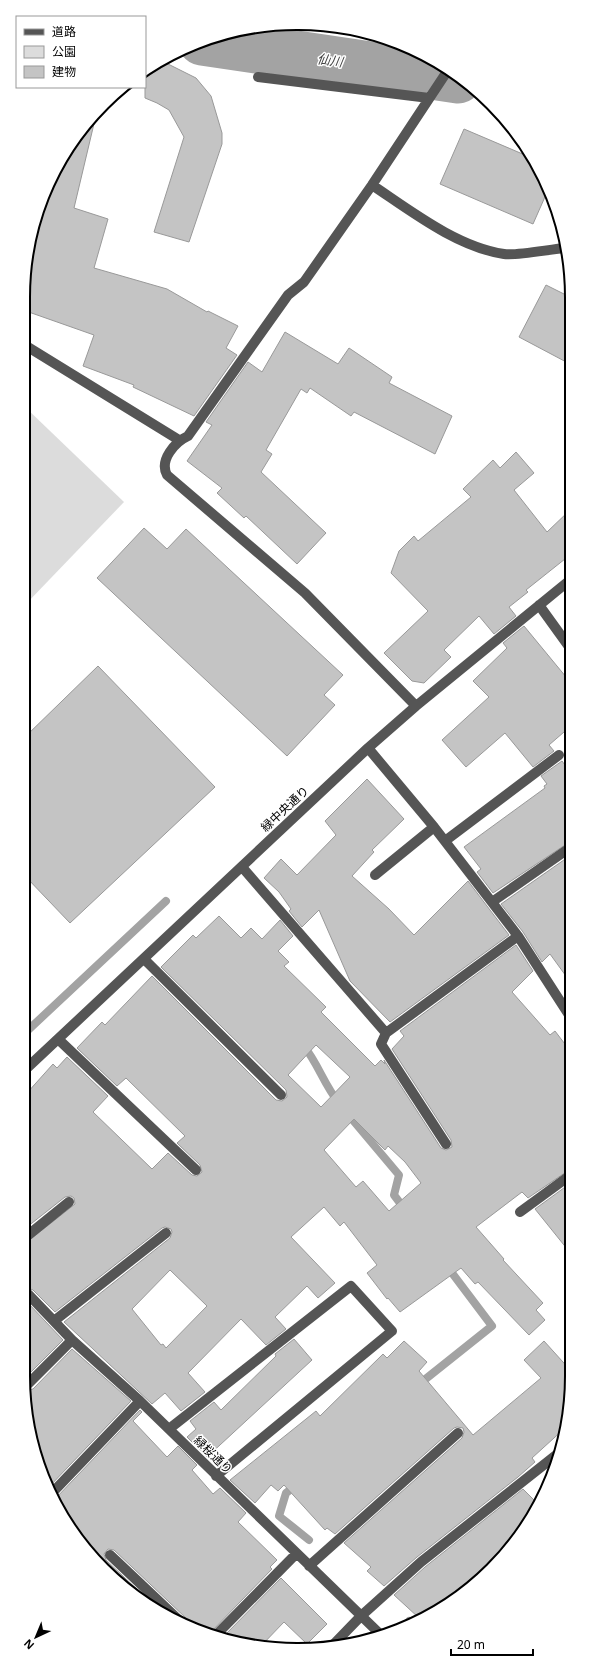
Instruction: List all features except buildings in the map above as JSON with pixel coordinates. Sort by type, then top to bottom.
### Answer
[{"type":"street","points":[[416,706],[306,593],[167,475],[164,468],[164,462],[179,440],[188,436],[288,295],[304,282],[372,185],[445,74]]},
{"type":"street","points":[[258,77],[432,95]]},
{"type":"street","points":[[372,185],[421,218],[468,243],[505,255],[561,249]]},
{"type":"street","points":[[30,348],[179,440]]},
{"type":"street","name":"緑中央通り","points":[[30,1065],[368,748],[416,706],[565,584]]},
{"type":"street","points":[[540,605],[565,641]]},
{"type":"street","points":[[368,748],[434,827],[565,997]]},
{"type":"street","points":[[445,841],[559,755]]},
{"type":"street","points":[[375,875],[434,827]]},
{"type":"street","points":[[492,902],[565,851]]},
{"type":"street","points":[[242,867],[386,1033]]},
{"type":"street","points":[[446,1144],[381,1044],[386,1033],[518,936]]},
{"type":"street","points":[[144,958],[282,1095]]},
{"type":"street","points":[[58,1039],[196,1170]]},
{"type":"street","points":[[520,1212],[565,1179]]},
{"type":"street","points":[[30,1234],[69,1202]]},
{"type":"street","points":[[54,1321],[166,1233]]},
{"type":"street","points":[[169,1430],[351,1286],[392,1331],[216,1476]]},
{"type":"street","name":"緑桜通り","points":[[30,1296],[72,1340],[140,1401],[377,1631]]},
{"type":"street","points":[[30,1382],[72,1340]]},
{"type":"street","points":[[56,1489],[140,1401]]},
{"type":"street","points":[[309,1566],[458,1433]]},
{"type":"street","points":[[338,1640],[361,1616],[421,1562],[552,1459]]},
{"type":"street","points":[[220,1631],[296,1554]]},
{"type":"street","points":[[110,1555],[166,1608]]},
{"type":"green space","points":[[30,412],[124,502],[30,600]]},
{"type":"waterway","name":"仙川","points":[[215,43],[450,78]]},
{"type":"waterway","points":[[30,1028],[166,901]]},
{"type":"waterway","points":[[303,1045],[339,1103]]},
{"type":"waterway","points":[[346,1112],[399,1175],[394,1195],[406,1211]]},
{"type":"waterway","points":[[418,1385],[492,1326],[446,1265]]},
{"type":"waterway","points":[[298,1484],[286,1493],[279,1516],[309,1540]]}]
